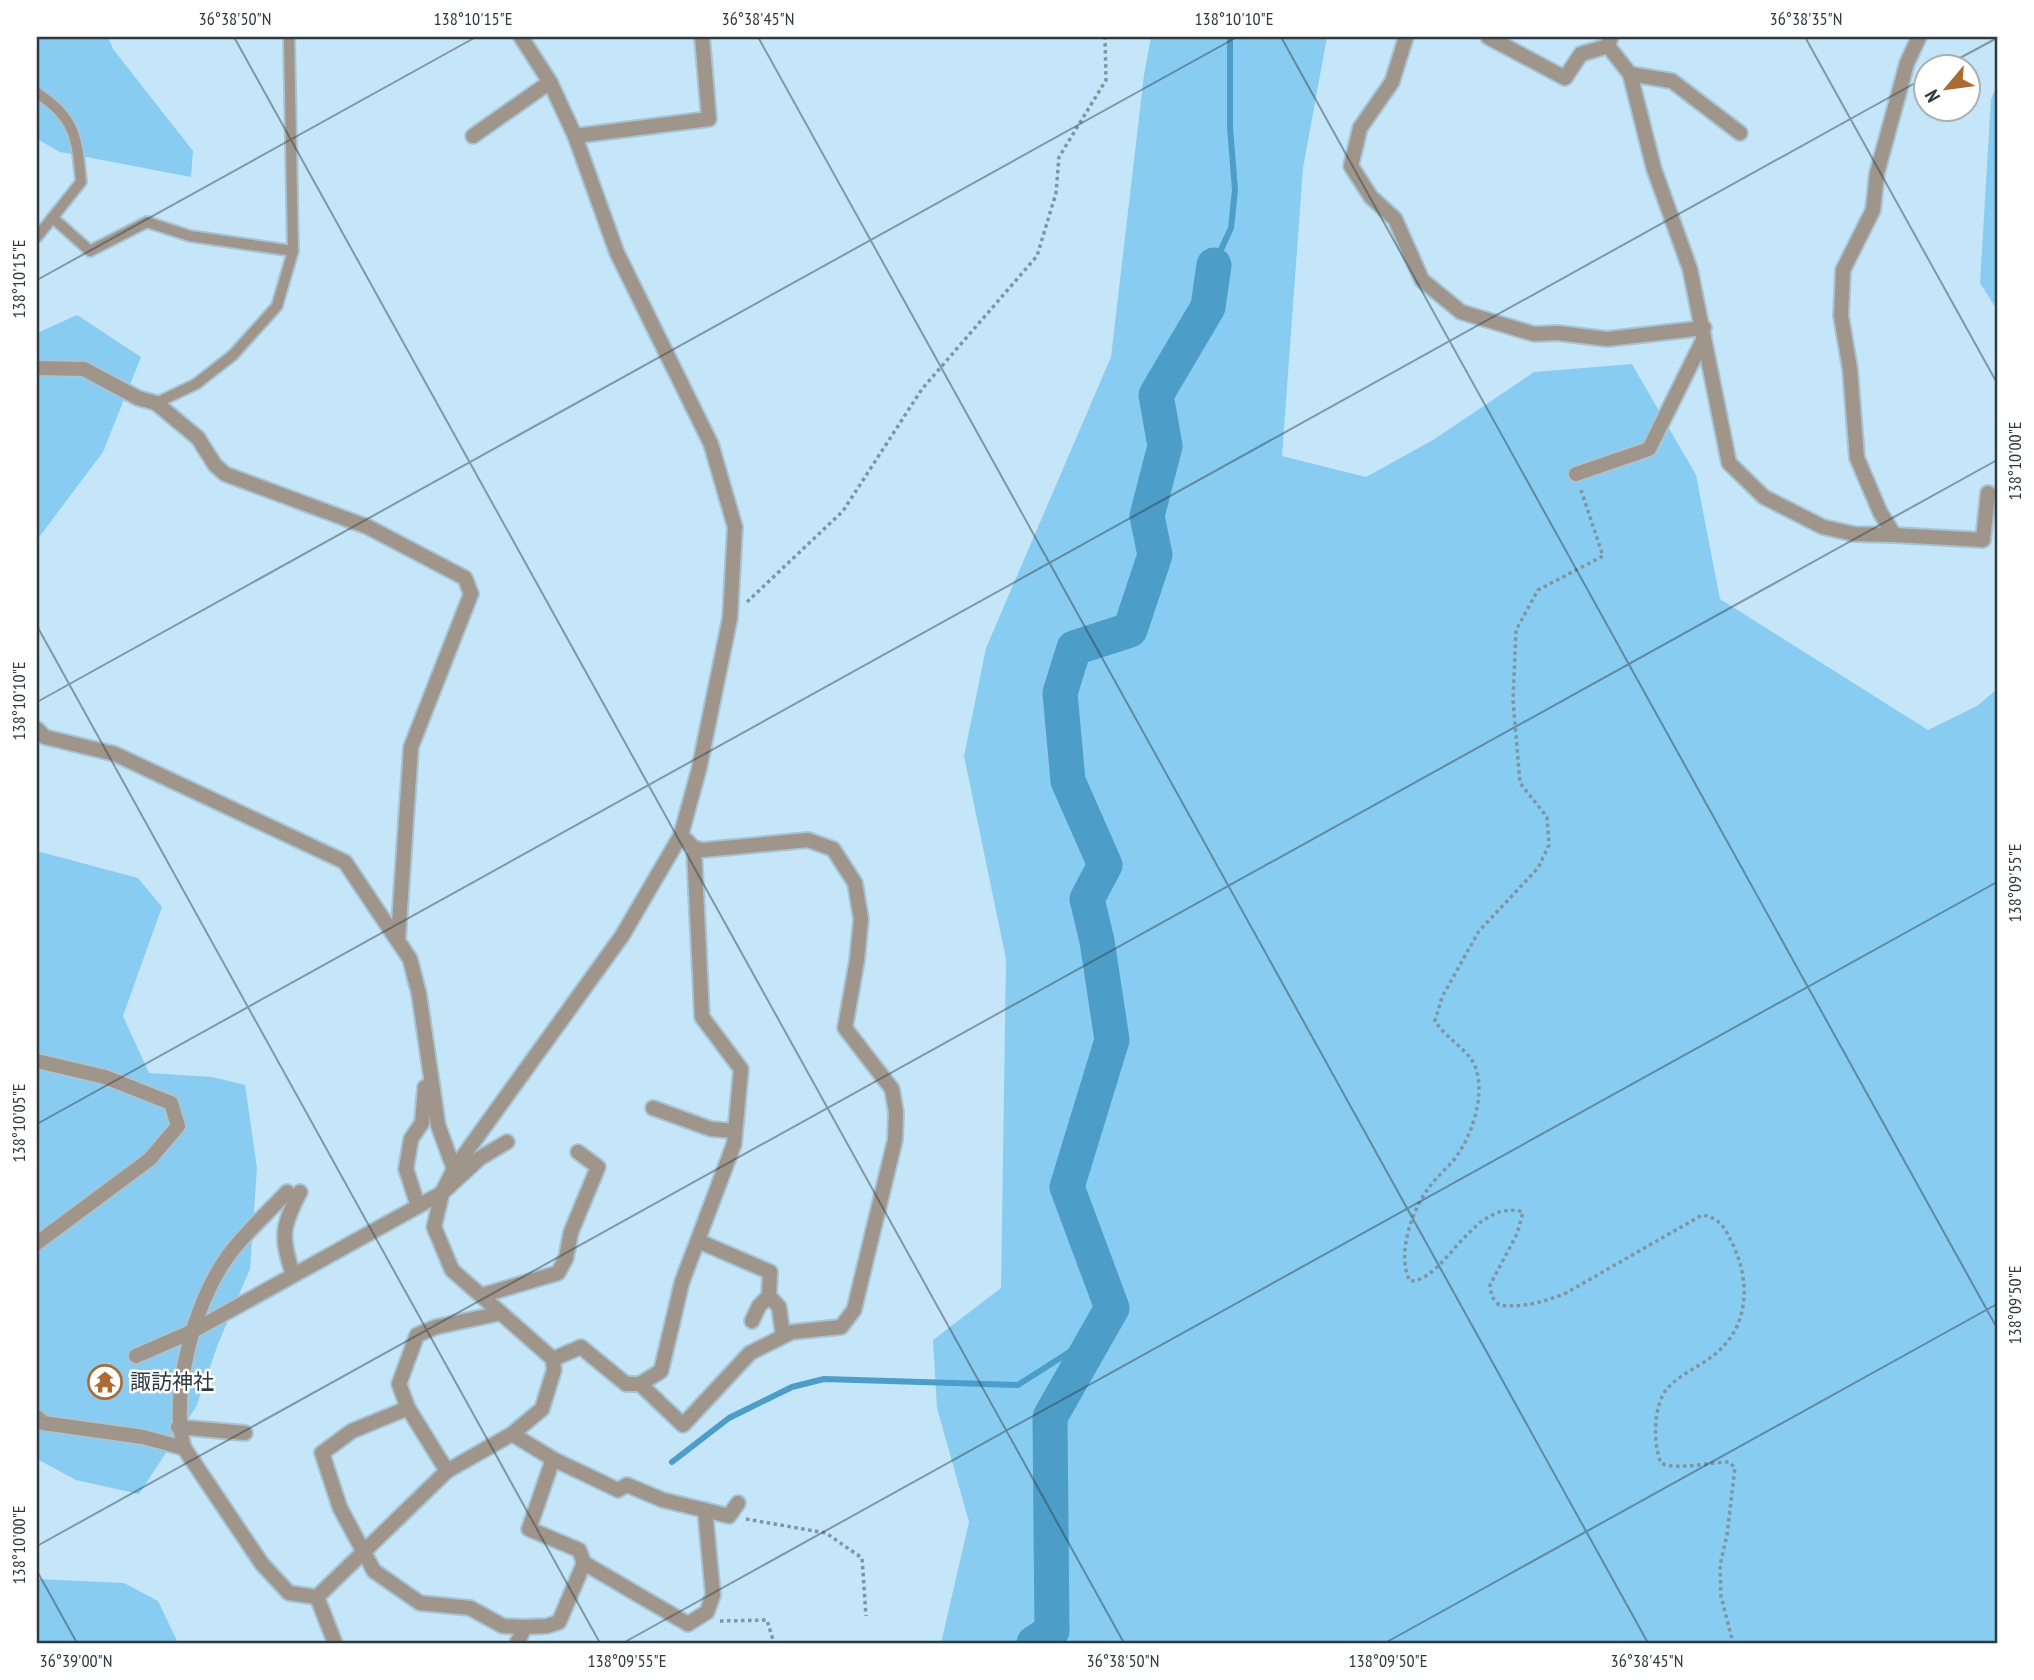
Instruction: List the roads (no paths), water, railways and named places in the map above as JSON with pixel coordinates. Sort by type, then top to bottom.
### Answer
[{"type":"street","points":[[317,1597],[447,1471],[512,1434],[542,1409],[554,1370],[553,1359],[452,1270],[435,1227],[442,1193],[454,1169],[622,936],[681,835],[699,769],[730,618],[735,527],[711,444],[617,253],[575,136],[550,82],[521,37]]},
{"type":"street","points":[[575,136],[709,119],[702,37]]},
{"type":"street","points":[[1406,37],[1392,82],[1360,128],[1351,166],[1371,197],[1395,219],[1422,280],[1461,312],[1534,334],[1558,333],[1607,339],[1704,333]]},
{"type":"street","points":[[1488,37],[1565,78],[1581,54],[1609,41],[1630,74],[1654,169],[1690,269],[1730,463],[1764,497],[1823,527],[1854,534],[1983,540],[1988,493]]},
{"type":"street","points":[[1894,535],[1880,512],[1857,458],[1850,369],[1841,316],[1843,270],[1873,209],[1880,161],[1907,63],[1919,37]]},
{"type":"street","points":[[1630,74],[1672,81],[1740,133]]},
{"type":"street","points":[[473,136],[550,82]]},
{"type":"street","points":[[1576,474],[1649,449],[1704,333]]},
{"type":"street","points":[[37,368],[84,369],[138,397],[156,403],[198,438],[215,465],[225,474],[368,527],[442,563],[466,578],[471,594],[411,747],[398,939]]},
{"type":"street","points":[[37,729],[45,737],[115,754],[345,862],[410,959],[419,994],[438,1125],[454,1169]]},
{"type":"street","points":[[553,1359],[581,1347],[625,1384],[640,1384],[661,1371],[682,1282],[734,1144],[741,1069],[702,1017],[694,848],[681,835]]},
{"type":"street","points":[[640,1384],[683,1425],[750,1353],[792,1332],[841,1327],[854,1310],[895,1140],[896,1112],[892,1089],[845,1028],[858,960],[861,919],[855,883],[834,849],[808,840],[754,847],[694,848]]},
{"type":"street","points":[[37,1061],[105,1077],[171,1103],[177,1126],[150,1158],[37,1243]]},
{"type":"street","points":[[418,1206],[407,1169],[411,1139],[422,1123],[427,1063]]},
{"type":"street","points":[[653,1108],[711,1129],[735,1131]]},
{"type":"street","points":[[136,1356],[191,1332],[442,1193],[480,1158],[507,1142]]},
{"type":"street","points":[[483,1295],[558,1273],[598,1167],[578,1153]]},
{"type":"street","points":[[293,1275],[283,1242],[284,1222],[293,1192],[225,1260],[191,1332],[178,1427],[184,1448],[262,1564],[289,1593],[317,1597]]},
{"type":"street","points":[[698,1241],[769,1272],[769,1296],[779,1307],[783,1336]]},
{"type":"street","points":[[752,1321],[759,1306],[769,1296]]},
{"type":"street","points":[[447,1471],[408,1408],[399,1384],[417,1335],[436,1327],[501,1313]]},
{"type":"street","points":[[408,1408],[379,1417],[352,1431],[322,1453],[340,1508],[374,1571],[420,1603],[470,1608],[503,1626],[526,1627],[547,1626],[559,1622],[584,1563]]},
{"type":"street","points":[[37,1417],[43,1423],[143,1437],[184,1448]]},
{"type":"street","points":[[178,1427],[245,1433]]},
{"type":"street","points":[[512,1434],[553,1459],[618,1490],[627,1485],[663,1500],[729,1516],[737,1503]]},
{"type":"street","points":[[553,1459],[529,1530],[579,1550],[584,1563],[688,1624],[707,1612],[713,1595],[705,1510]]},
{"type":"street","points":[[317,1597],[335,1643]]},
{"type":"street","points":[[517,1643],[526,1627]]},
{"type":"lane","points":[[156,403],[196,384],[233,355],[277,306],[293,251],[289,37]]},
{"type":"lane","points":[[37,93],[58,106],[76,135],[81,182],[37,237]]},
{"type":"lane","points":[[53,218],[90,251],[146,222],[190,236],[293,251]]},
{"type":"waterway","points":[[1214,265],[1231,228],[1235,190],[1230,127],[1230,37]]},
{"type":"waterway","points":[[1034,1643],[1052,1631],[1050,1417],[1112,1308],[1067,1187],[1112,1040],[1097,941],[1087,899],[1105,865],[1068,781],[1060,693],[1074,648],[1130,630],[1155,555],[1147,516],[1165,446],[1156,395],[1208,307],[1214,265]]},
{"type":"waterway","points":[[672,1462],[729,1418],[792,1387],[824,1379],[1018,1385],[1096,1335]]},
{"type":"place","name":"諏訪神社","points":[[105,1382]]}]
